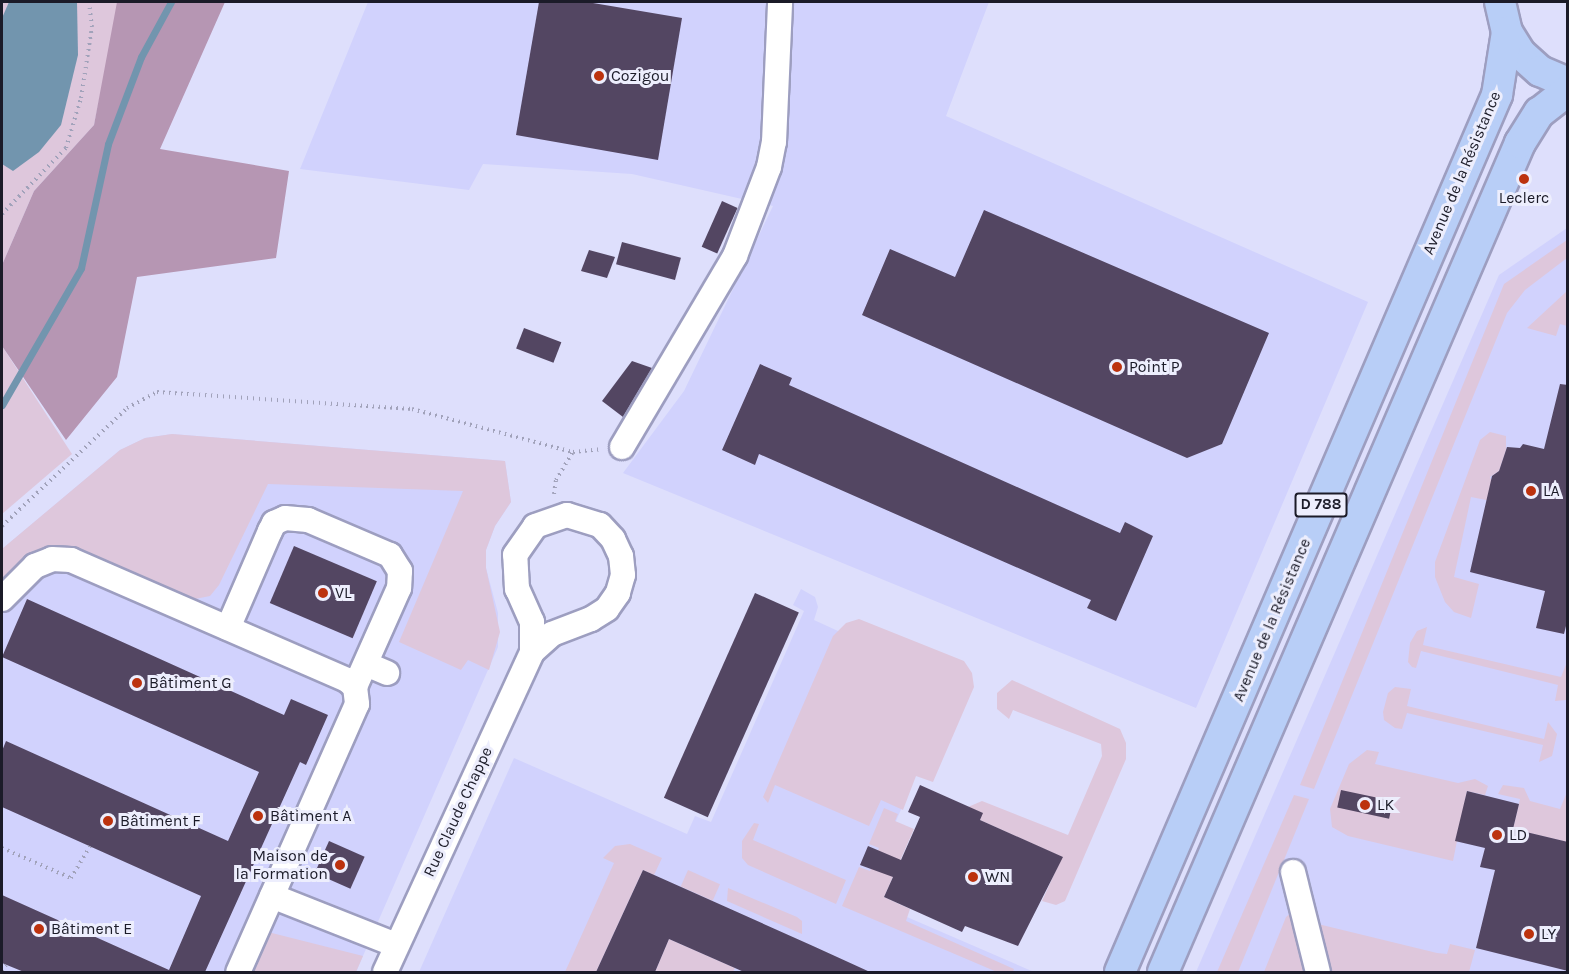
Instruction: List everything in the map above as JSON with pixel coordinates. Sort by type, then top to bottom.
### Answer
[{"type":"main road","points":[[1501,11],[1530,63],[1568,83]]},
{"type":"main road","name":"Avenue de la Résistance","points":[[1120,972],[1497,95],[1501,11]]},
{"type":"main road","name":"D 788","points":[[1163,972],[1521,143],[1539,113],[1568,90]]},
{"type":"street","points":[[622,447],[735,256],[769,167],[774,142],[780,2]]},
{"type":"street","points":[[567,515],[600,525],[613,539],[621,556],[623,575],[618,593],[607,609],[591,619],[552,634],[531,652],[532,622],[517,589],[515,555],[535,526],[550,518],[567,515]]},
{"type":"street","points":[[228,628],[274,523],[298,517],[390,555],[400,571],[399,588],[376,669],[355,687]]},
{"type":"street","points":[[2,599],[35,566],[62,558],[228,628],[346,680],[355,687],[356,724],[331,783],[272,896],[238,972]]},
{"type":"street","name":"Rue Claude Chappe","points":[[385,972],[531,652]]},
{"type":"street","points":[[1293,872],[1318,972]]},
{"type":"street","points":[[272,896],[396,945]]},
{"type":"path","points":[[2,214],[66,148],[82,88],[92,27],[89,2]]},
{"type":"path","points":[[2,526],[127,408],[157,392],[412,409],[573,452],[622,447]]},
{"type":"path","points":[[550,518],[556,480],[573,452]]},
{"type":"path","points":[[2,848],[71,878],[90,846]]},
{"type":"path","points":[[2,971],[6,965]]},
{"type":"shaded area","points":[[2,2],[117,2],[118,9],[94,125],[34,191],[2,265]]},
{"type":"shaded area","points":[[9,2],[77,2],[78,55],[61,125],[39,152],[13,171],[2,164],[2,18]]},
{"type":"shaded area","points":[[117,2],[225,2],[160,149],[289,171],[276,258],[137,277],[117,377],[66,440],[2,346],[2,265],[34,191],[94,125]]},
{"type":"shaded area","points":[[368,2],[989,2],[946,116],[1368,302],[1196,708],[623,473],[684,391],[773,206],[632,174],[483,164],[469,190],[300,169]]},
{"type":"shaded area","points":[[1567,228],[1567,972],[1196,972],[1499,275]]},
{"type":"shaded area","points":[[1567,240],[1567,258],[1525,290],[1507,313],[1314,789],[1300,785],[1504,284]]},
{"type":"shaded area","points":[[1567,291],[1567,326],[1560,324],[1556,336],[1527,328]]},
{"type":"shaded area","points":[[2,346],[72,454],[2,514]]},
{"type":"shaded area","points":[[1490,432],[1506,436],[1506,450],[1499,471],[1490,477],[1501,503],[1471,497],[1454,577],[1479,584],[1471,618],[1454,612],[1445,602],[1435,577],[1435,562],[1480,440]]},
{"type":"shaded area","points":[[172,434],[505,461],[511,502],[495,526],[486,550],[486,568],[498,613],[498,647],[356,972],[2,972],[2,549],[120,450],[145,438]]},
{"type":"shaded area","points":[[172,434],[505,461],[511,502],[495,526],[486,550],[486,568],[500,632],[489,670],[468,660],[461,670],[399,642],[463,491],[268,484],[219,585],[210,596],[195,599],[81,555],[2,586],[2,549],[120,450],[145,438]]},
{"type":"shaded area","points":[[801,589],[815,597],[818,607],[814,620],[838,631],[963,665],[863,898],[1034,972],[419,972],[514,758],[687,834],[695,816],[711,822],[804,611],[793,605]]},
{"type":"shaded area","points":[[859,619],[964,661],[972,673],[974,687],[933,782],[916,776],[903,810],[881,800],[869,826],[775,785],[768,803],[763,797],[833,636],[846,623]]},
{"type":"shaded area","points":[[1427,627],[1423,645],[1561,677],[1567,662],[1566,700],[1555,701],[1558,685],[1421,651],[1416,668],[1412,667],[1408,662],[1410,643],[1417,631]]},
{"type":"shaded area","points":[[1012,680],[1120,729],[1126,743],[1126,759],[1065,901],[1056,905],[1042,901],[1062,857],[980,820],[982,813],[968,807],[982,801],[1068,835],[1102,756],[1101,744],[1013,710],[1009,719],[997,709],[997,693]]},
{"type":"shaded area","points":[[1395,687],[1411,689],[1407,706],[1544,739],[1548,722],[1557,734],[1552,756],[1539,762],[1543,745],[1407,713],[1402,729],[1395,728],[1384,720],[1383,712],[1388,693]]},
{"type":"shaded area","points":[[1367,750],[1379,752],[1375,764],[1458,783],[1475,779],[1488,786],[1485,795],[1467,791],[1453,861],[1348,836],[1332,827],[1330,809],[1349,764]]},
{"type":"shaded area","points":[[1503,785],[1524,788],[1530,801],[1560,809],[1567,792],[1567,842],[1513,829],[1520,799],[1498,794]]},
{"type":"shaded area","points":[[1294,795],[1309,799],[1238,972],[1217,972]]},
{"type":"shaded area","points":[[884,808],[898,814],[895,821],[914,829],[884,897],[910,909],[906,921],[1014,969],[1013,972],[997,972],[842,906],[859,867],[870,871],[879,848],[869,844]]},
{"type":"shaded area","points":[[754,823],[759,824],[753,840],[846,880],[836,904],[748,865],[742,858],[742,841]]},
{"type":"shaded area","points":[[630,844],[662,858],[654,875],[643,870],[596,972],[565,972],[614,863],[603,858],[615,846]]},
{"type":"shaded area","points":[[688,870],[720,884],[713,901],[681,886]]},
{"type":"shaded area","points":[[728,888],[797,917],[802,921],[802,934],[727,901]]},
{"type":"shaded area","points":[[1292,912],[1306,972],[1264,972],[1286,917]]},
{"type":"shaded area","points":[[1318,924],[1437,953],[1447,954],[1450,944],[1475,950],[1469,972],[1331,972]]},
{"type":"shaded area","points":[[264,931],[363,956],[356,972],[244,972]]},
{"type":"shaded area","points":[[669,939],[735,968],[733,972],[655,972]]},
{"type":"building","name":"Cozigou","points":[[539,2],[587,2],[682,18],[658,160],[516,135]]},
{"type":"building","points":[[722,201],[738,208],[717,254],[702,247]]},
{"type":"building","name":"Point P","points":[[984,210],[1269,333],[1222,444],[1187,458],[862,315],[890,249],[955,277]]},
{"type":"building","points":[[622,242],[681,258],[675,280],[616,264]]},
{"type":"building","points":[[589,250],[615,257],[607,278],[581,271]]},
{"type":"building","points":[[524,328],[561,342],[553,363],[516,349]]},
{"type":"building","points":[[632,361],[652,368],[623,417],[602,401]]},
{"type":"building","points":[[760,364],[792,378],[789,385],[1120,533],[1125,522],[1153,536],[1116,621],[1087,608],[1091,600],[759,454],[755,465],[722,450]]},
{"type":"building","name":"LA","points":[[1560,384],[1568,385],[1568,618],[1564,634],[1536,628],[1545,591],[1470,572],[1492,476],[1499,471],[1507,447],[1520,448],[1523,444],[1544,449]]},
{"type":"building","name":"VL","points":[[294,546],[377,581],[353,638],[270,603]]},
{"type":"building","points":[[755,593],[799,613],[708,817],[664,798]]},
{"type":"building","points":[[27,599],[284,715],[291,699],[328,715],[306,765],[300,762],[205,972],[24,972],[2,963],[2,895],[169,970],[201,896],[2,807],[2,751],[6,741],[228,841],[259,772],[2,657]]},
{"type":"building","name":"WN","points":[[920,785],[983,813],[980,820],[1063,857],[1018,946],[965,926],[962,932],[884,897],[893,877],[860,865],[868,846],[901,860],[920,817],[908,812]]},
{"type":"building","name":"LK","points":[[1341,790],[1393,801],[1389,819],[1337,808]]},
{"type":"building","points":[[1467,791],[1519,804],[1513,829],[1568,842],[1568,971],[1476,948],[1495,870],[1480,867],[1485,848],[1455,841]]},
{"type":"building","name":"Maison de la Formation","points":[[329,841],[365,857],[350,889],[315,873]]},
{"type":"building","points":[[643,870],[870,972],[744,972],[669,939],[655,972],[596,972]]},
{"type":"waterway","points":[[2,405],[81,268],[108,144],[141,57],[171,2]]},
{"type":"place","name":"Cozigou","points":[[599,76]]},
{"type":"place","name":"Leclerc","points":[[1524,179]]},
{"type":"place","name":"Point P","points":[[1117,367]]},
{"type":"place","name":"LA","points":[[1531,491]]},
{"type":"place","name":"VL","points":[[323,593]]},
{"type":"place","name":"Bâtiment G","points":[[137,683]]},
{"type":"place","name":"LK","points":[[1365,805]]},
{"type":"place","name":"Bâtiment A","points":[[258,816]]},
{"type":"place","name":"Bâtiment F","points":[[108,821]]},
{"type":"place","name":"LD","points":[[1497,835]]},
{"type":"place","name":"Maison de la Formation","points":[[340,865]]},
{"type":"place","name":"WN","points":[[973,877]]},
{"type":"place","name":"Bâtiment E","points":[[39,929]]},
{"type":"place","name":"LY","points":[[1529,934]]}]
